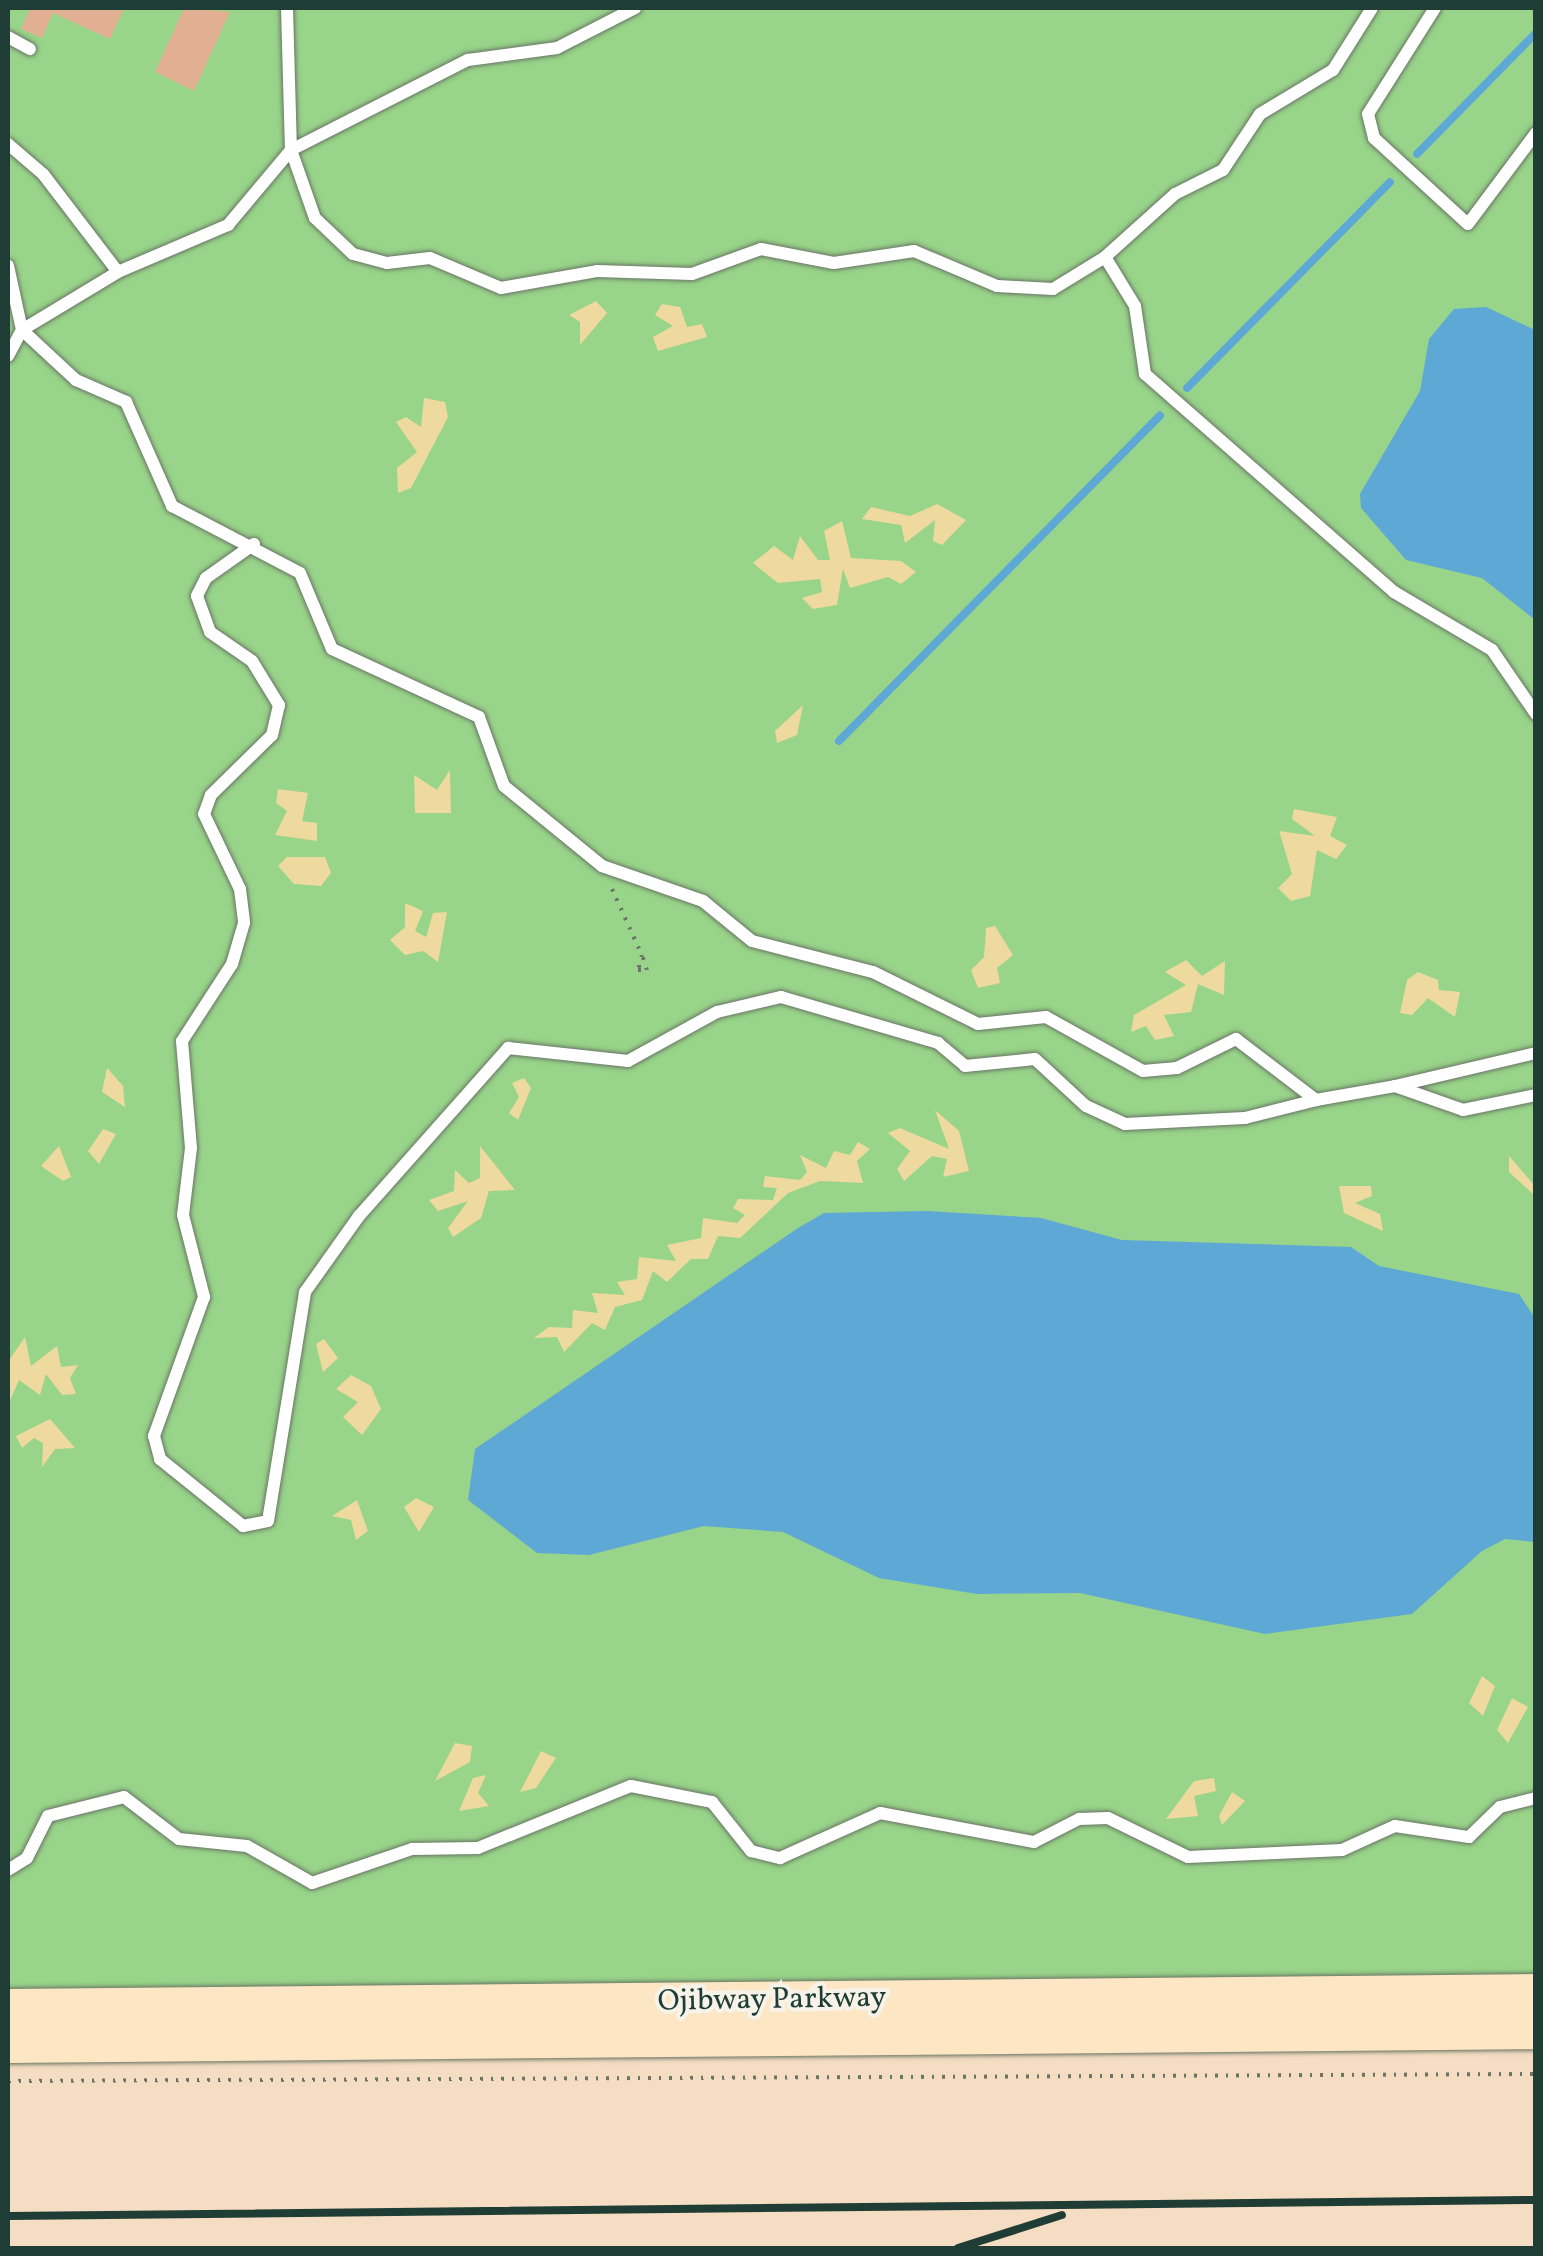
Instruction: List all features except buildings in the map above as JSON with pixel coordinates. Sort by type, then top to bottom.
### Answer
[{"type":"main road","name":"Ojibway Parkway","points":[[8,2008],[1536,1993]]},
{"type":"main road","name":"Ojibway Parkway","points":[[8,2044],[1536,2030]]},
{"type":"lane","points":[[287,8],[292,150],[315,218],[353,254],[387,263],[430,258],[501,288],[597,271],[692,274],[761,249],[834,263],[914,251],[1024,291],[1052,289],[1105,257],[1174,194],[1223,170],[1260,114],[1318,85],[1372,8]]},
{"type":"lane","points":[[10,352],[24,329],[118,272],[228,225],[292,150],[468,60],[556,48],[635,8]]},
{"type":"lane","points":[[1435,8],[1368,114],[1374,138],[1468,224],[1536,133]]},
{"type":"lane","points":[[8,38],[30,48]]},
{"type":"lane","points":[[8,144],[43,174],[118,272]]},
{"type":"lane","points":[[1105,257],[1135,306],[1145,374],[1394,592],[1492,650],[1536,714]]},
{"type":"lane","points":[[8,266],[24,329],[76,380],[126,402],[172,506],[254,544],[315,592],[318,629],[332,649],[479,716],[504,786],[602,866],[704,900],[752,940],[873,972],[978,1024],[1046,1017],[1142,1071],[1177,1068],[1223,1040],[1244,1040],[1316,1100]]},
{"type":"lane","points":[[254,544],[206,578],[197,596],[210,632],[252,661],[279,705],[272,735],[211,795],[204,814],[240,889],[244,924],[232,964],[182,1040],[191,1148],[183,1215],[204,1297],[154,1436],[160,1459],[242,1526],[268,1520],[305,1292],[358,1216],[508,1048],[628,1062],[717,1012],[781,997],[938,1043],[965,1066],[1043,1062],[1113,1121],[1245,1118],[1316,1100],[1404,1087],[1536,1054]]},
{"type":"lane","points":[[1404,1087],[1464,1110],[1536,1095]]},
{"type":"lane","points":[[8,1870],[26,1858],[48,1816],[124,1797],[178,1840],[247,1846],[312,1883],[412,1849],[478,1848],[631,1786],[712,1802],[751,1851],[780,1858],[880,1814],[1034,1842],[1090,1816],[1188,1856],[1342,1850],[1395,1826],[1469,1837],[1500,1807],[1536,1798]]},
{"type":"path","points":[[602,866],[642,954]]},
{"type":"path","points":[[8,2082],[1536,2074]]},
{"type":"green space","points":[[8,8],[1535,8],[1535,1991],[8,1991]]},
{"type":"sand","points":[[596,301],[607,313],[580,345],[580,322],[569,315]]},
{"type":"sand","points":[[662,304],[680,307],[687,327],[702,324],[707,337],[658,351],[653,337],[673,326],[655,315]]},
{"type":"sand","points":[[424,398],[445,402],[448,417],[411,488],[398,493],[397,468],[417,452],[396,422],[406,417],[421,427]]},
{"type":"sand","points":[[937,504],[966,520],[942,545],[933,541],[935,520],[905,543],[901,525],[862,519],[871,507],[910,516]]},
{"type":"sand","points":[[842,521],[851,558],[901,561],[916,572],[901,584],[888,577],[850,588],[843,569],[837,605],[813,609],[802,598],[822,592],[820,579],[778,583],[753,563],[774,546],[793,560],[800,536],[818,560],[830,560],[824,531]]},
{"type":"sand","points":[[803,705],[797,735],[777,743],[775,731]]},
{"type":"sand","points":[[450,770],[451,813],[415,813],[414,775],[437,790]]},
{"type":"sand","points":[[278,789],[308,793],[302,821],[317,823],[317,841],[275,835],[287,811],[276,803]]},
{"type":"sand","points":[[1294,809],[1337,817],[1330,836],[1347,845],[1336,859],[1317,850],[1310,896],[1291,901],[1278,888],[1292,874],[1279,831],[1315,836],[1292,819]]},
{"type":"sand","points":[[287,857],[325,857],[331,873],[321,886],[294,884],[278,866]]},
{"type":"sand","points":[[405,903],[423,911],[415,931],[426,937],[433,913],[447,912],[438,962],[423,951],[405,955],[390,940],[405,927]]},
{"type":"sand","points":[[995,926],[1013,955],[997,968],[1000,983],[978,988],[971,970],[984,957],[986,928]]},
{"type":"sand","points":[[1186,960],[1202,976],[1225,961],[1224,995],[1198,984],[1191,1012],[1164,1015],[1174,1036],[1155,1040],[1146,1026],[1131,1032],[1134,1015],[1186,985],[1165,972]]},
{"type":"sand","points":[[1418,972],[1438,980],[1439,990],[1460,992],[1455,1017],[1428,998],[1412,1015],[1400,1013],[1407,980]]},
{"type":"sand","points":[[107,1068],[123,1086],[125,1107],[102,1092]]},
{"type":"sand","points":[[524,1078],[531,1088],[518,1120],[509,1113],[519,1097],[512,1083]]},
{"type":"sand","points":[[935,1110],[959,1131],[969,1171],[943,1177],[947,1159],[932,1156],[904,1181],[897,1169],[910,1151],[888,1133],[900,1128],[949,1149]]},
{"type":"sand","points":[[103,1129],[116,1134],[99,1164],[88,1151]]},
{"type":"sand","points":[[858,1142],[870,1149],[857,1161],[863,1183],[820,1181],[788,1193],[740,1238],[718,1236],[708,1259],[691,1259],[667,1282],[653,1271],[642,1300],[615,1307],[605,1330],[592,1323],[564,1352],[557,1337],[534,1338],[549,1327],[572,1328],[573,1310],[598,1313],[592,1293],[625,1295],[617,1282],[637,1279],[639,1257],[676,1261],[667,1245],[701,1238],[703,1218],[737,1223],[745,1215],[733,1208],[738,1199],[773,1200],[777,1188],[763,1187],[765,1176],[800,1180],[807,1172],[800,1155],[826,1168],[834,1151],[850,1155]]},
{"type":"sand","points":[[59,1146],[71,1177],[63,1181],[41,1166]]},
{"type":"sand","points":[[480,1146],[515,1190],[489,1191],[481,1218],[453,1237],[448,1228],[468,1201],[438,1211],[429,1200],[454,1191],[455,1170],[469,1183],[480,1178]]},
{"type":"sand","points":[[1509,1156],[1535,1186],[1535,1196],[1509,1172]]},
{"type":"sand","points":[[1339,1186],[1371,1186],[1372,1196],[1355,1203],[1380,1214],[1383,1231],[1344,1213]]},
{"type":"sand","points":[[25,1337],[31,1366],[57,1346],[61,1367],[78,1365],[70,1378],[76,1394],[62,1395],[46,1374],[40,1395],[19,1380],[8,1405],[8,1362]]},
{"type":"sand","points":[[324,1339],[338,1358],[323,1372],[316,1344]]},
{"type":"sand","points":[[351,1375],[371,1386],[381,1409],[362,1435],[343,1417],[358,1402],[336,1389]]},
{"type":"sand","points":[[50,1419],[75,1448],[55,1449],[42,1467],[43,1443],[34,1438],[22,1448],[16,1436]]},
{"type":"sand","points":[[416,1498],[434,1507],[419,1532],[404,1507]]},
{"type":"sand","points":[[357,1500],[368,1531],[356,1540],[351,1520],[332,1516]]},
{"type":"sand","points":[[1482,1676],[1495,1686],[1483,1716],[1469,1703]]},
{"type":"sand","points":[[1512,1698],[1528,1707],[1508,1743],[1497,1730]]},
{"type":"sand","points":[[455,1743],[472,1746],[470,1762],[435,1781]]},
{"type":"sand","points":[[541,1751],[556,1758],[536,1788],[520,1792]]},
{"type":"sand","points":[[486,1775],[478,1793],[489,1806],[459,1811],[473,1778]]},
{"type":"sand","points":[[1214,1778],[1216,1791],[1194,1796],[1198,1816],[1166,1819],[1194,1781]]},
{"type":"sand","points":[[1232,1792],[1245,1801],[1222,1825],[1219,1816]]},
{"type":"water","points":[[1486,307],[1535,330],[1535,620],[1482,578],[1406,560],[1361,508],[1360,494],[1420,391],[1429,339],[1454,309]]},
{"type":"water","points":[[927,1211],[1041,1218],[1122,1240],[1351,1247],[1379,1266],[1519,1294],[1535,1318],[1535,1542],[1505,1539],[1482,1551],[1412,1614],[1265,1634],[1080,1593],[977,1594],[879,1578],[783,1532],[704,1526],[589,1555],[537,1553],[468,1500],[475,1449],[798,1228],[824,1213]]},
{"type":"waterway","points":[[1417,154],[1536,33]]},
{"type":"waterway","points":[[1187,388],[1390,182]]},
{"type":"waterway","points":[[839,741],[1160,416]]},
{"type":"railway","points":[[8,2216],[1536,2200]]},
{"type":"railway","points":[[958,2248],[1062,2215]]}]
